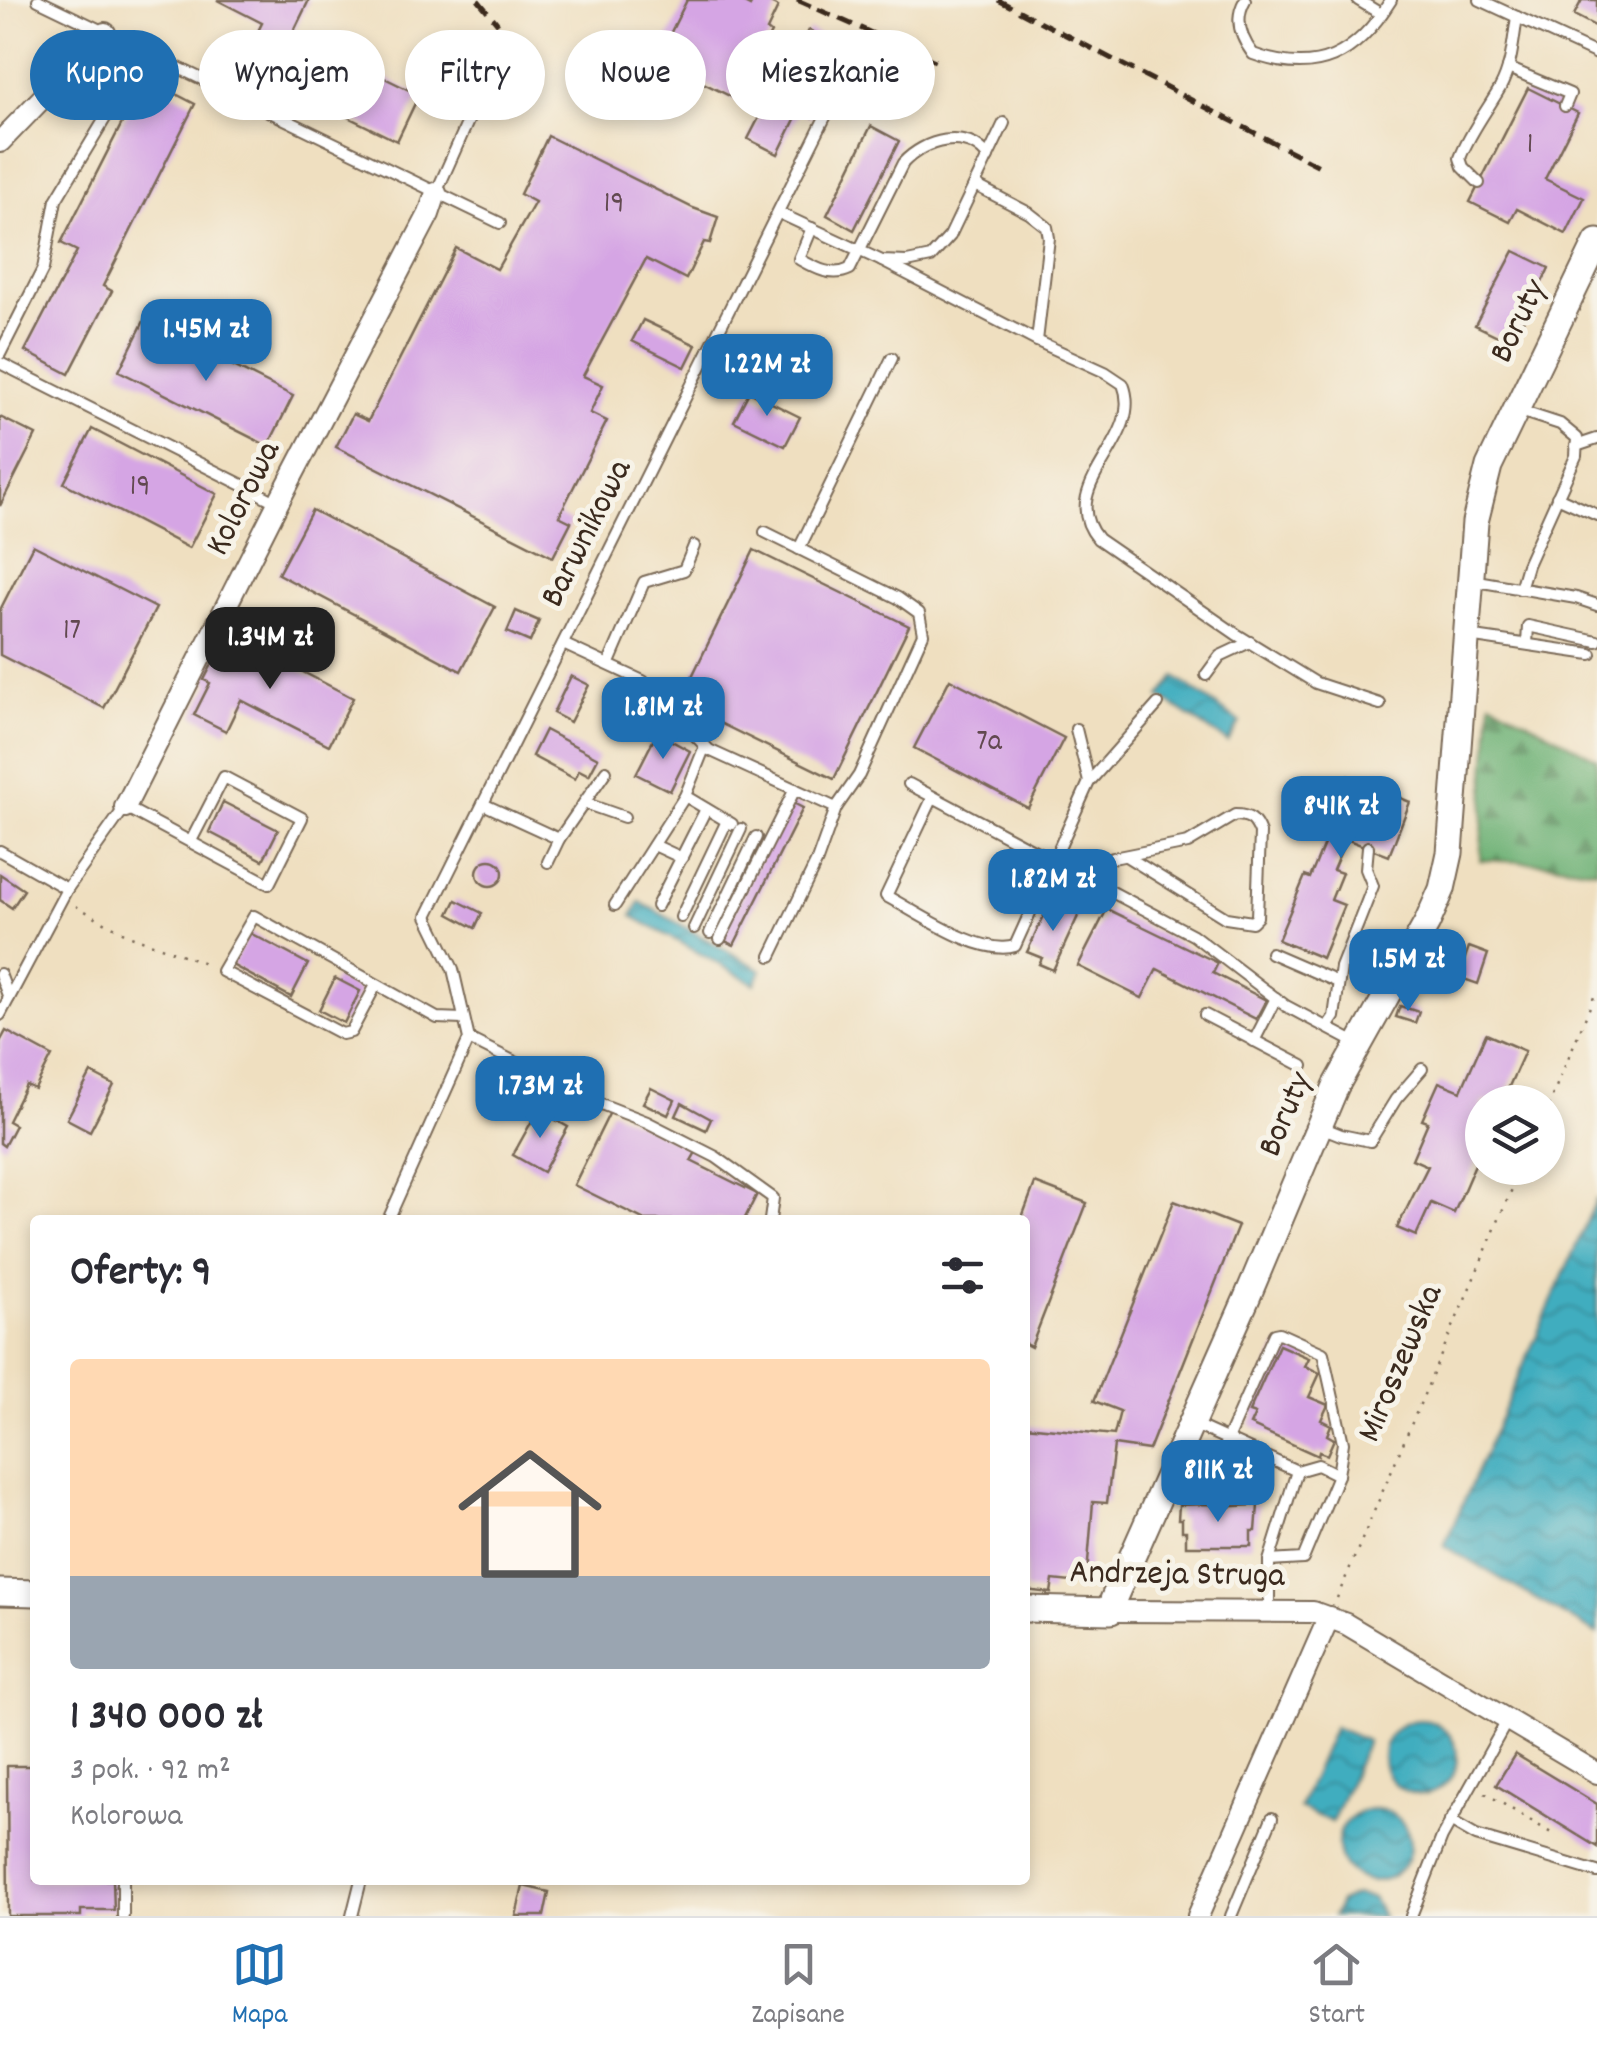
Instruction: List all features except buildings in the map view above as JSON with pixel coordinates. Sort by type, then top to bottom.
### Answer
[{"type":"street","points":[[0,142],[30,111]]},
{"type":"street","name":"Kolorowa","points":[[125,807],[436,193]]},
{"type":"street","name":"Boruty","points":[[1111,1611],[1336,1086],[1442,889],[1450,853],[1480,497],[1489,466],[1597,242]]},
{"type":"street","points":[[0,1592],[30,1593]]},
{"type":"street","name":"Andrzeja Struga","points":[[1030,1609],[1313,1612],[1328,1617]]},
{"type":"street","points":[[1198,1916],[1328,1617],[1597,1772]]},
{"type":"lane","points":[[38,0],[99,30]]},
{"type":"lane","points":[[1245,0],[1240,9],[1240,32],[1253,54],[1275,61],[1326,62],[1353,44],[1391,0]]},
{"type":"lane","points":[[1358,0],[1380,14]]},
{"type":"lane","points":[[1480,0],[1597,54]]},
{"type":"lane","points":[[1480,183],[1463,167],[1460,158],[1469,134],[1501,86],[1517,17]]},
{"type":"lane","points":[[1508,68],[1570,94],[1565,106]]},
{"type":"lane","points":[[179,69],[500,224]]},
{"type":"lane","points":[[0,354],[43,269],[56,200],[104,120]]},
{"type":"lane","name":"Kolorowa","points":[[436,193],[469,120]]},
{"type":"lane","name":"Barwnikowa","points":[[468,1038],[453,969],[427,916],[824,120]]},
{"type":"lane","points":[[882,261],[907,262],[931,257],[942,248],[1004,123]]},
{"type":"lane","points":[[812,228],[798,258],[818,269],[842,273],[850,269],[903,164],[912,154],[957,139],[977,145],[988,157]]},
{"type":"lane","points":[[975,185],[1029,213],[1047,227],[1048,251],[1036,341]]},
{"type":"lane","points":[[779,212],[1106,372],[1123,384],[1126,392],[1122,424],[1084,502],[1087,526],[1098,539],[1316,683],[1380,704]]},
{"type":"lane","points":[[800,549],[892,358]]},
{"type":"lane","points":[[0,363],[278,503]]},
{"type":"lane","points":[[1516,410],[1571,430],[1577,438],[1576,456],[1520,589]]},
{"type":"lane","points":[[1576,446],[1597,439]]},
{"type":"lane","points":[[1558,497],[1597,516]]},
{"type":"lane","points":[[764,532],[898,598],[920,613],[924,634],[859,775],[836,808],[817,861],[771,956]]},
{"type":"lane","points":[[608,663],[644,582],[684,570],[694,546]]},
{"type":"lane","points":[[1470,580],[1596,601]]},
{"type":"lane","points":[[224,608],[317,660]]},
{"type":"lane","points":[[1527,644],[1528,626],[1597,640]]},
{"type":"lane","points":[[1466,636],[1591,654]]},
{"type":"lane","points":[[1206,674],[1220,656],[1250,642]]},
{"type":"lane","points":[[564,644],[643,681],[705,746],[836,808]]},
{"type":"lane","points":[[934,798],[886,896],[992,947],[1015,946],[1090,782],[1158,704]]},
{"type":"lane","points":[[1076,728],[1090,782]]},
{"type":"lane","points":[[616,905],[685,796],[705,746]]},
{"type":"lane","points":[[548,862],[559,839],[606,771]]},
{"type":"lane","points":[[125,807],[269,884],[302,818],[224,777],[192,841]]},
{"type":"lane","points":[[909,784],[1193,935],[1276,998],[1359,1044]]},
{"type":"lane","points":[[756,838],[726,900],[715,936],[795,789]]},
{"type":"lane","points":[[685,796],[768,844]]},
{"type":"lane","points":[[584,803],[624,818]]},
{"type":"lane","points":[[483,804],[559,839]]},
{"type":"lane","name":"Kolorowa","points":[[0,1015],[66,892],[125,807]]},
{"type":"lane","points":[[657,906],[706,808]]},
{"type":"lane","points":[[1068,867],[1188,844],[1236,815],[1250,817],[1260,833],[1258,917],[1252,922],[1226,918],[1126,856]]},
{"type":"lane","points":[[681,917],[727,821]]},
{"type":"lane","points":[[694,928],[742,829]]},
{"type":"lane","points":[[654,844],[682,858]]},
{"type":"lane","points":[[1327,1027],[1334,1016],[1338,982],[1372,886],[1366,869],[1368,847]]},
{"type":"lane","points":[[0,851],[66,892]]},
{"type":"lane","points":[[710,857],[725,864]]},
{"type":"lane","points":[[694,888],[726,900]]},
{"type":"lane","points":[[376,985],[351,1032],[342,1034],[222,971],[254,916],[437,1018],[462,1019]]},
{"type":"lane","points":[[1271,952],[1338,982]]},
{"type":"lane","points":[[0,974],[9,998]]},
{"type":"lane","points":[[1254,1042],[1276,998]]},
{"type":"lane","points":[[1204,1015],[1302,1066]]},
{"type":"lane","points":[[390,1215],[468,1038],[716,1157],[773,1198],[771,1215]]},
{"type":"lane","points":[[1320,1126],[1370,1141],[1396,1099],[1422,1068]]},
{"type":"lane","points":[[1214,1492],[1214,1469],[1274,1334],[1280,1333],[1323,1353],[1343,1443],[1338,1475],[1303,1560],[1269,1562]]},
{"type":"lane","points":[[1190,1422],[1297,1471],[1318,1465],[1338,1475]]},
{"type":"lane","points":[[1269,1612],[1269,1562],[1297,1471]]},
{"type":"lane","points":[[1411,1916],[1450,1821],[1507,1720]]},
{"type":"lane","points":[[1230,1916],[1272,1818]]},
{"type":"lane","points":[[1450,1821],[1476,1836],[1597,1872]]},
{"type":"lane","points":[[122,1885],[123,1916]]},
{"type":"lane","points":[[352,1916],[360,1885]]},
{"type":"path","points":[[66,892],[76,906],[128,936],[222,971]]},
{"type":"path","points":[[1557,1085],[1597,990]]},
{"type":"path","name":"Miroszewska","points":[[1328,1617],[1514,1185]]},
{"type":"path","points":[[1470,1785],[1556,1836]]},
{"type":"green space","points":[[1491,701],[1597,759],[1597,870],[1480,860]]},
{"type":"water","points":[[1175,677],[1240,722],[1228,742],[1160,697]]},
{"type":"water","points":[[640,902],[762,970],[755,984],[632,916]]},
{"type":"water","points":[[1597,1198],[1597,1634],[1444,1546]]},
{"type":"water","points":[[1420,1720],[1446,1731],[1457,1757],[1446,1783],[1420,1794],[1394,1783],[1383,1757],[1394,1731]]},
{"type":"water","points":[[1334,1727],[1367,1741],[1332,1822],[1299,1808]]},
{"type":"water","points":[[1374,1809],[1388,1811],[1400,1819],[1408,1831],[1408,1859],[1400,1871],[1388,1879],[1374,1881],[1360,1879],[1348,1871],[1340,1859],[1338,1845],[1340,1831],[1348,1819],[1360,1811]]},
{"type":"water","points":[[1355,1895],[1372,1898],[1383,1916],[1333,1916],[1340,1902]]},
{"type":"railway","points":[[478,0],[498,24]]},
{"type":"railway","points":[[797,0],[865,30]]},
{"type":"railway","points":[[998,0],[1319,166]]}]
